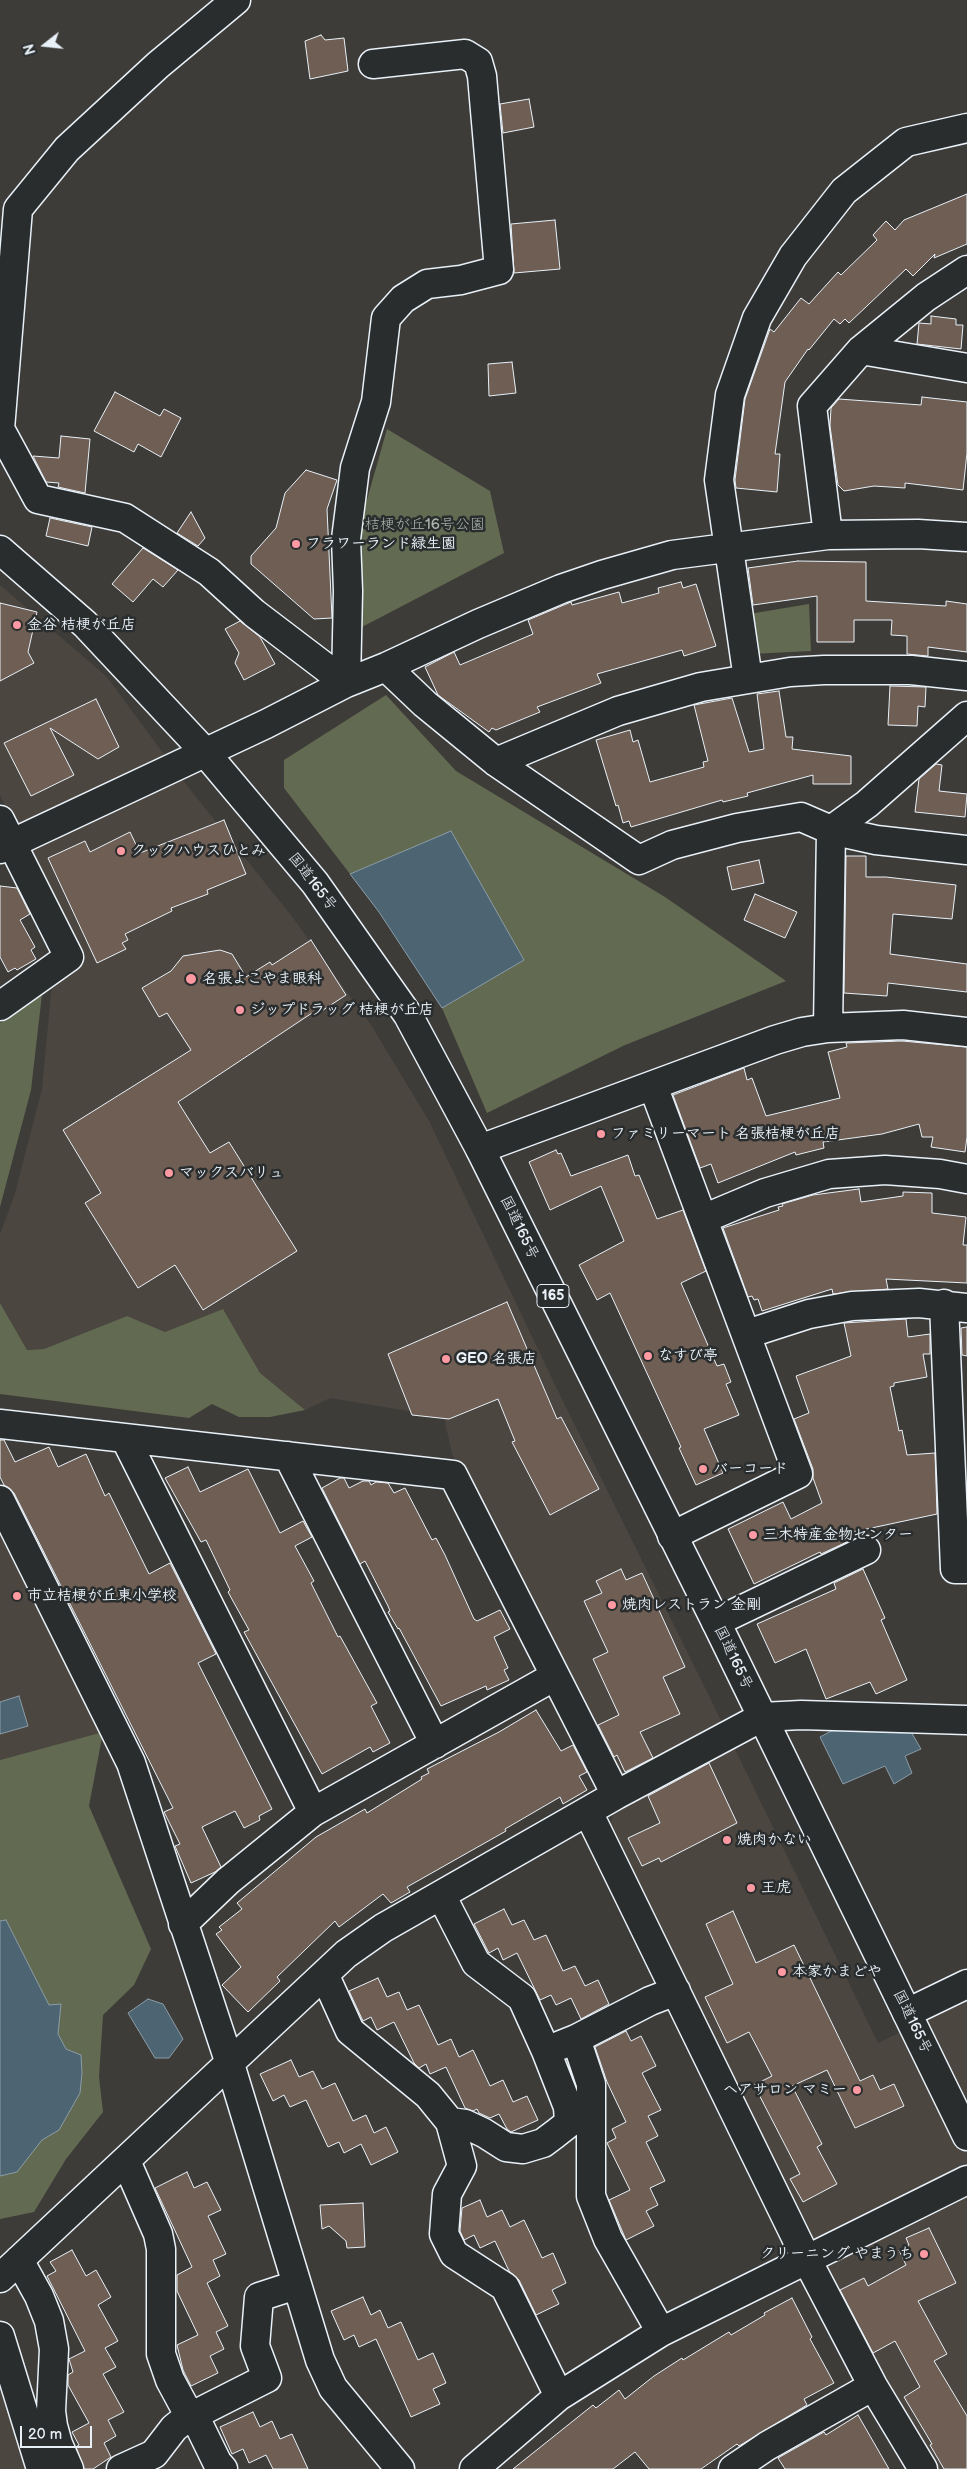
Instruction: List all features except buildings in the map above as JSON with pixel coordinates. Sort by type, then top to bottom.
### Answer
[{"type":"main road","points":[[236,0],[158,65],[68,149],[18,209],[5,290],[0,429],[38,499],[125,518],[209,572],[254,613],[346,683]]},
{"type":"main road","points":[[346,683],[348,592],[346,539],[355,468],[376,402],[386,318],[403,299],[428,284],[461,280],[499,270],[482,76],[478,62],[465,54],[373,64]]},
{"type":"main road","points":[[748,679],[719,480],[730,395],[757,318],[792,256],[844,191],[906,142],[967,128]]},
{"type":"main road","points":[[828,535],[812,406],[861,350],[926,297],[967,270]]},
{"type":"main road","points":[[861,350],[967,368]]},
{"type":"main road","points":[[0,1006],[68,957],[4,837],[266,724],[346,683],[386,668],[478,624],[561,589],[672,555],[730,546],[828,535],[967,537]]},
{"type":"main road","name":"国道165号","points":[[0,550],[86,624],[204,751],[315,883],[408,1015],[480,1149],[716,1622],[967,2136]]},
{"type":"main road","points":[[386,668],[425,704],[496,762],[638,860],[672,845],[737,828],[801,817],[831,830],[876,840],[967,850]]},
{"type":"main road","points":[[496,762],[626,708],[666,696],[748,679],[790,672],[868,669],[911,670],[967,676]]},
{"type":"main road","points":[[831,830],[867,804],[967,716]]},
{"type":"main road","points":[[828,1028],[831,830]]},
{"type":"main road","points":[[480,1149],[775,1040],[828,1028],[903,1025],[967,1032]]},
{"type":"main road","points":[[653,1086],[798,1474],[672,1536]]},
{"type":"main road","points":[[703,1219],[765,1193],[829,1174],[885,1170],[940,1174],[967,1179]]},
{"type":"main road","points":[[747,1334],[830,1309],[883,1303],[955,1306],[955,1569],[967,1569]]},
{"type":"main road","points":[[0,1424],[453,1475],[616,1795]]},
{"type":"main road","points":[[125,1438],[313,1812]]},
{"type":"main road","points":[[288,1456],[435,1744]]},
{"type":"main road","points":[[0,1500],[131,1763],[230,2064],[320,2360],[333,2388],[400,2469]]},
{"type":"main road","points":[[716,1622],[866,1550]]},
{"type":"main road","points":[[183,1924],[228,1881],[313,1812],[555,1676]]},
{"type":"main road","points":[[69,2469],[58,2444],[53,2426],[54,2349],[49,2321],[39,2296],[9,2270],[325,1976],[346,1954],[382,1928],[616,1795],[762,1717],[801,1715],[967,1720]]},
{"type":"main road","points":[[588,1812],[806,2258],[873,2386],[922,2469]]},
{"type":"main road","points":[[441,1895],[476,1963],[522,1998],[546,2051],[568,2107],[569,2123],[543,2143],[523,2148],[506,2147],[465,2124],[450,2122]]},
{"type":"main road","points":[[325,1976],[350,2031],[428,2095],[450,2122],[462,2166],[448,2194],[444,2234],[454,2254],[506,2287],[559,2396]]},
{"type":"main road","points":[[907,2013],[967,1984]]},
{"type":"main road","points":[[546,2051],[650,2001],[676,1991]]},
{"type":"main road","points":[[576,2038],[591,2084],[591,2196],[608,2239],[661,2332]]},
{"type":"main road","points":[[126,2161],[158,2234],[161,2249],[161,2354],[167,2374],[216,2462],[223,2469]]},
{"type":"main road","points":[[474,2469],[559,2396],[661,2332],[806,2258],[967,2180]]},
{"type":"main road","points":[[121,2469],[154,2454],[174,2428],[192,2416],[268,2378],[255,2346],[259,2297],[296,2285]]},
{"type":"main road","points":[[0,2336],[41,2469]]},
{"type":"main road","points":[[733,2469],[767,2446],[873,2386]]},
{"type":"shaded area","points":[[0,585],[107,677],[188,787],[290,914],[371,1025],[429,1121],[556,1387],[878,2043],[967,2000],[967,2469],[937,2469],[804,2233],[608,1832],[614,1812],[628,1802],[580,1701],[452,1454],[444,1417],[330,1398],[305,1410],[260,1373],[223,1309],[165,1332],[127,1316],[44,1349],[27,1350],[0,1303],[0,1234],[14,1197],[42,1089],[52,983],[79,960],[0,795]]},
{"type":"shaded area","name":"市立桔梗が丘東小学校","points":[[0,1528],[103,1732],[0,1760]]},
{"type":"shaded area","points":[[0,2370],[29,2469],[0,2469]]},
{"type":"green space","name":"桔梗が丘16号公園","points":[[387,429],[490,491],[504,553],[360,628],[359,528]]},
{"type":"green space","points":[[809,604],[811,651],[751,654],[743,615]]},
{"type":"green space","points":[[386,695],[456,771],[665,897],[786,981],[625,1045],[487,1113],[442,1008],[524,960],[450,832],[350,874],[284,788],[284,760]]},
{"type":"green space","points":[[42,994],[31,1090],[0,1207],[0,1023]]},
{"type":"green space","points":[[0,1303],[27,1350],[44,1349],[127,1316],[165,1332],[223,1309],[260,1373],[305,1410],[270,1417],[239,1417],[212,1404],[189,1418],[0,1394]]},
{"type":"green space","points":[[103,1732],[89,1806],[151,1949],[134,1985],[103,2015],[99,2077],[103,2112],[66,2159],[34,2212],[0,2219],[0,1760]]},
{"type":"water","points":[[451,831],[524,960],[442,1008],[379,912],[350,874]]},
{"type":"water","points":[[19,1696],[28,1726],[0,1734],[0,1702]]},
{"type":"water","points":[[848,1722],[910,1730],[921,1749],[905,1756],[912,1773],[894,1784],[885,1766],[843,1784],[820,1737]]},
{"type":"water","points":[[6,1920],[49,2005],[61,2004],[58,2034],[66,2049],[81,2055],[82,2073],[80,2093],[59,2130],[42,2140],[17,2172],[0,2176],[0,1921]]},
{"type":"water","points":[[148,1999],[163,2004],[183,2039],[169,2058],[155,2058],[128,2013]]},
{"type":"place","name":"フラワーランド緑生園","points":[[296,544]]},
{"type":"place","name":"金谷 桔梗が丘店","points":[[17,625]]},
{"type":"place","name":"クックハウスひとみ","points":[[121,851]]},
{"type":"place","name":"名張よこやま眼科","points":[[191,979]]},
{"type":"place","name":"ジップドラッグ 桔梗が丘店","points":[[240,1010]]},
{"type":"place","name":"ファミリーマート 名張桔梗が丘店","points":[[601,1134]]},
{"type":"place","name":"マックスバリュ","points":[[169,1173]]},
{"type":"place","name":"なすび亭","points":[[648,1356]]},
{"type":"place","name":"GEO 名張店","points":[[446,1359]]},
{"type":"place","name":"バーコード","points":[[703,1469]]},
{"type":"place","name":"三木特産金物センター","points":[[753,1535]]},
{"type":"place","name":"市立桔梗が丘東小学校","points":[[17,1596]]},
{"type":"place","name":"焼肉レストラン 金剛","points":[[612,1605]]},
{"type":"place","name":"焼肉かない","points":[[727,1840]]},
{"type":"place","name":"王虎","points":[[751,1888]]},
{"type":"place","name":"本家かまどや","points":[[782,1972]]},
{"type":"place","name":"ヘアサロン マミー","points":[[857,2090]]},
{"type":"place","name":"クリーニング やまうち","points":[[924,2254]]}]
